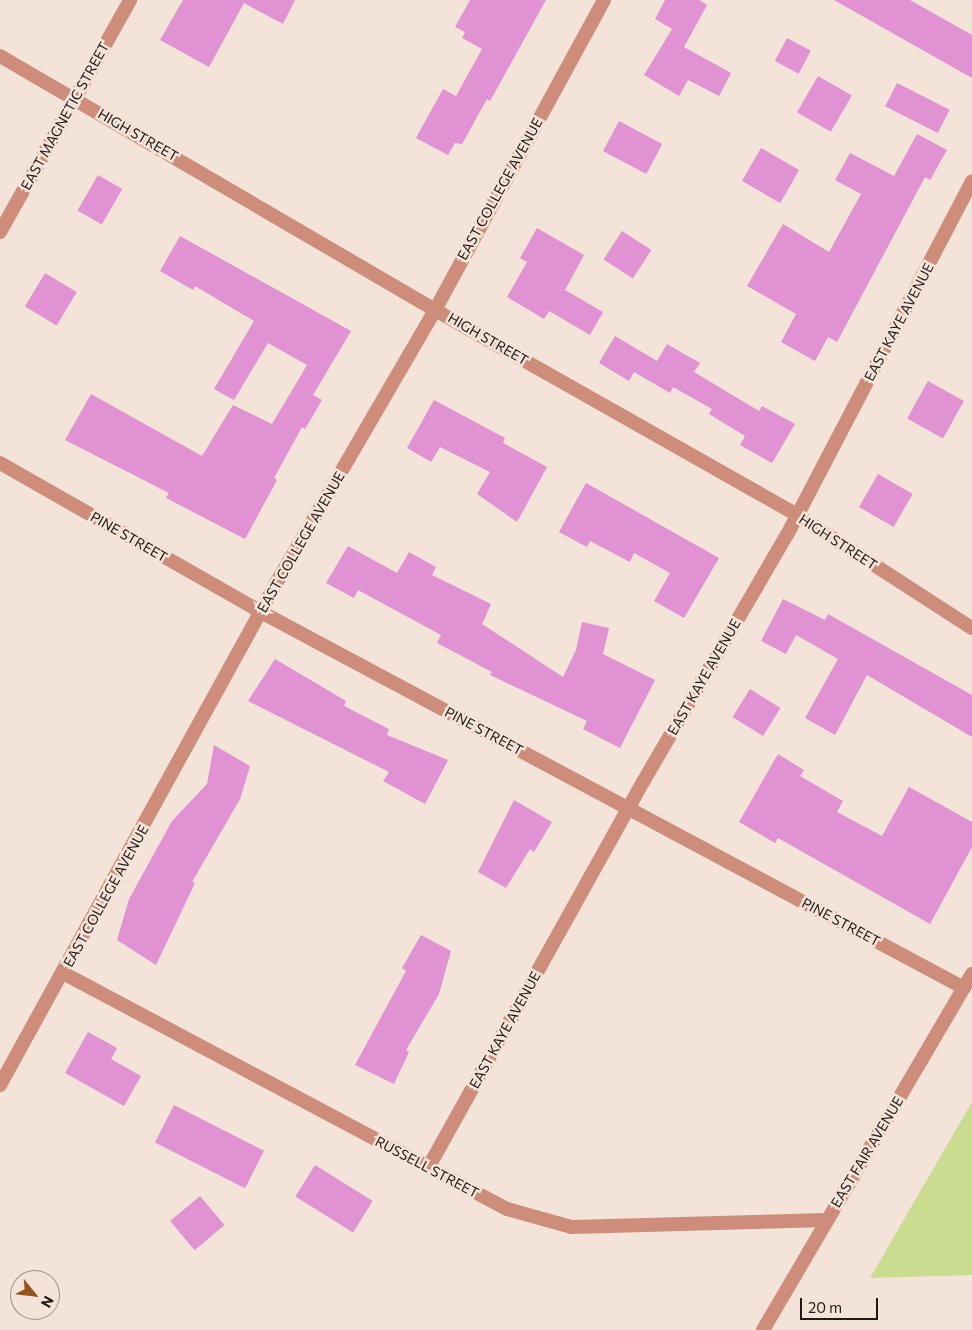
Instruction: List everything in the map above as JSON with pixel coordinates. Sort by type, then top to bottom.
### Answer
[{"type":"street","name":"EAST MAGNETIC STREET","points":[[0,232],[130,0]]},
{"type":"street","name":"EAST COLLEGE AVENUE","points":[[0,1084],[261,612],[435,310],[604,0]]},
{"type":"street","name":"HIGH STREET","points":[[0,56],[435,310],[797,515],[972,628]]},
{"type":"street","name":"EAST KAYE AVENUE","points":[[428,1168],[797,515],[972,181]]},
{"type":"street","name":"PINE STREET","points":[[0,463],[261,612],[968,990]]},
{"type":"street","name":"RUSSELL STREET","points":[[63,973],[507,1209],[572,1227],[827,1220]]},
{"type":"street","name":"EAST FAIR AVENUE","points":[[762,1330],[968,990],[972,974]]},
{"type":"green space","points":[[972,1102],[972,1275],[870,1278]]},
{"type":"building","points":[[183,0],[295,0],[283,24],[244,3],[209,67],[160,40]]},
{"type":"building","points":[[470,0],[546,0],[490,101],[487,99],[462,144],[455,143],[448,155],[416,138],[443,89],[456,96],[482,49],[462,38],[465,32],[455,27]]},
{"type":"building","points":[[665,0],[699,0],[707,5],[684,47],[731,73],[719,96],[688,80],[679,96],[644,75],[672,29],[655,19]]},
{"type":"building","points":[[834,0],[910,0],[972,35],[972,78]]},
{"type":"building","points":[[787,38],[811,51],[799,74],[775,61]]},
{"type":"building","points":[[818,76],[852,96],[831,132],[797,112]]},
{"type":"building","points":[[897,83],[950,110],[938,133],[885,106]]},
{"type":"building","points":[[619,121],[662,144],[646,174],[603,151]]},
{"type":"building","points":[[917,134],[947,150],[930,180],[925,177],[837,342],[828,337],[815,361],[781,342],[796,314],[747,286],[783,224],[829,252],[861,194],[835,180],[850,153],[894,176]]},
{"type":"building","points":[[761,148],[799,170],[780,203],[742,181]]},
{"type":"building","points":[[98,175],[122,189],[102,225],[78,211]]},
{"type":"building","points":[[537,228],[584,255],[565,290],[603,312],[590,335],[549,311],[544,319],[507,297],[527,262],[520,258]]},
{"type":"building","points":[[622,231],[651,250],[633,279],[603,260]]},
{"type":"building","points":[[180,236],[351,331],[313,395],[322,400],[305,429],[302,427],[274,478],[277,480],[245,539],[166,498],[169,493],[65,440],[91,394],[202,456],[233,405],[272,424],[307,365],[268,343],[234,400],[214,389],[254,321],[195,286],[193,290],[160,271]]},
{"type":"building","points":[[45,273],[77,292],[57,325],[25,306]]},
{"type":"building","points":[[615,336],[657,361],[667,344],[700,363],[694,372],[759,411],[762,406],[795,424],[772,463],[740,445],[745,436],[709,414],[712,409],[673,387],[670,393],[634,372],[629,381],[599,363]]},
{"type":"building","points":[[928,381],[964,401],[943,438],[907,419]]},
{"type":"building","points":[[434,400],[505,438],[503,443],[547,467],[517,522],[477,494],[490,472],[440,447],[431,462],[407,448]]},
{"type":"building","points":[[878,474],[913,494],[894,527],[859,507]]},
{"type":"building","points":[[586,483],[719,558],[684,618],[654,601],[670,573],[634,553],[630,562],[590,541],[587,547],[559,532]]},
{"type":"building","points":[[348,546],[397,573],[409,552],[436,567],[432,575],[491,604],[482,624],[563,677],[576,650],[582,622],[609,628],[603,654],[655,680],[620,748],[583,729],[587,721],[490,675],[492,672],[437,643],[441,635],[358,590],[354,598],[326,583]]},
{"type":"building","points":[[783,599],[825,620],[828,614],[972,695],[972,737],[867,675],[835,735],[805,718],[838,659],[796,635],[786,654],[761,641]]},
{"type":"building","points":[[275,659],[346,701],[344,706],[389,729],[387,735],[448,760],[425,804],[383,781],[389,772],[248,701]]},
{"type":"building","points":[[750,689],[781,708],[763,736],[733,717]]},
{"type":"building","points":[[214,745],[250,766],[240,799],[192,882],[195,883],[156,965],[117,940],[129,899],[172,821],[207,784]]},
{"type":"building","points":[[778,754],[804,770],[800,776],[843,801],[837,812],[882,836],[909,787],[972,822],[972,847],[930,924],[778,838],[775,843],[739,822]]},
{"type":"building","points":[[514,800],[552,822],[534,852],[530,849],[506,888],[478,872]]},
{"type":"building","points":[[421,935],[451,951],[439,994],[406,1050],[409,1052],[394,1084],[355,1065],[406,971],[402,968]]},
{"type":"building","points":[[88,1032],[117,1048],[111,1059],[141,1076],[124,1106],[65,1073]]},
{"type":"building","points":[[174,1105],[264,1151],[245,1188],[155,1142]]},
{"type":"building","points":[[315,1165],[373,1201],[353,1232],[295,1196]]},
{"type":"building","points":[[200,1196],[224,1225],[195,1250],[170,1221]]}]
